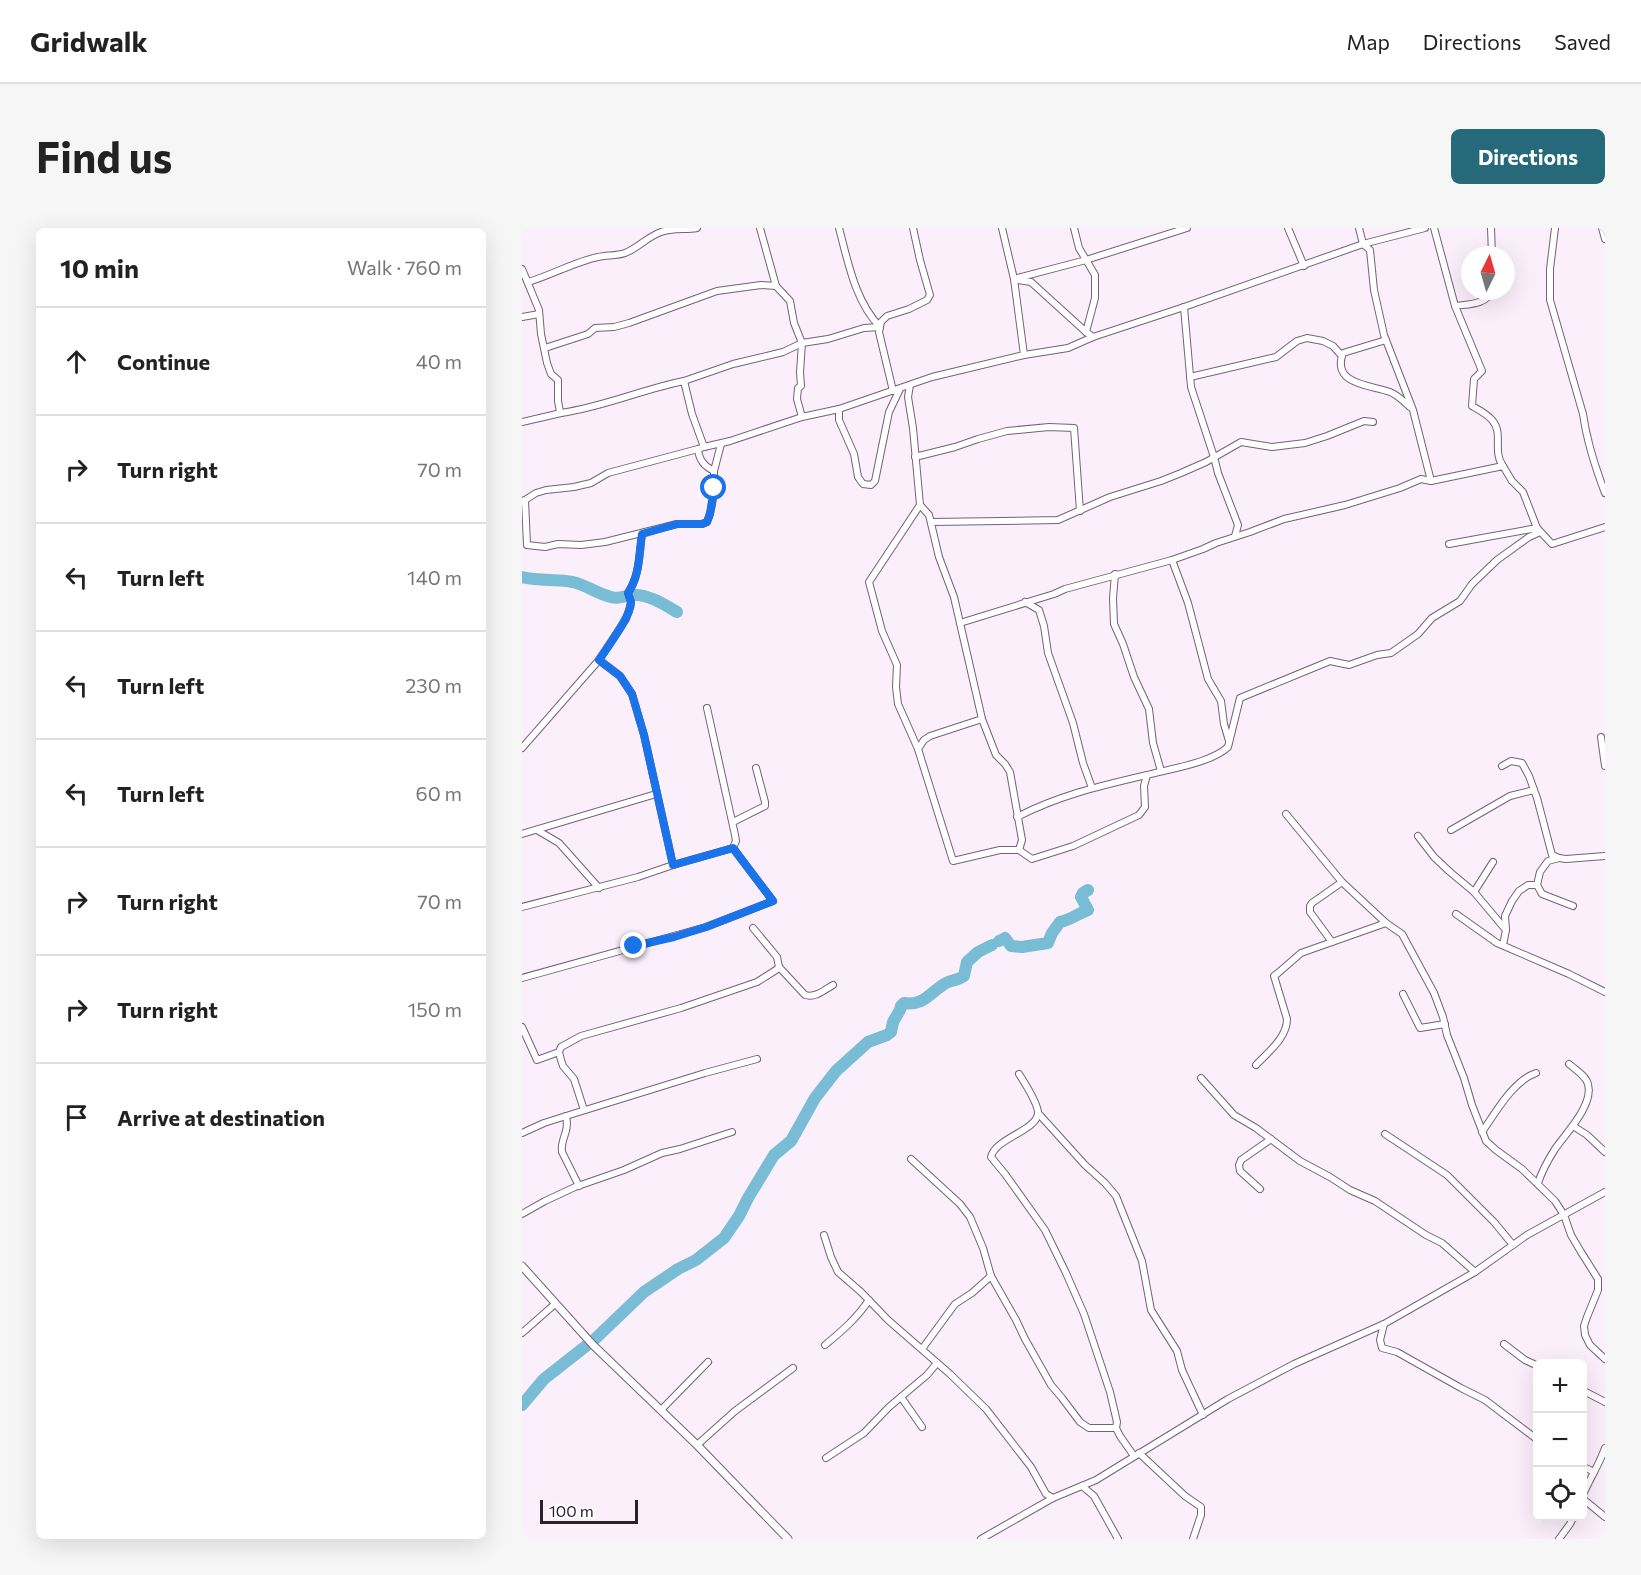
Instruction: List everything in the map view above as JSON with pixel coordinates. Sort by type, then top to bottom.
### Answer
[{"type":"street","points":[[528,282],[546,277],[579,262],[614,254],[622,255],[662,232],[697,228]]},
{"type":"street","points":[[760,228],[776,286],[790,301],[794,323],[802,343],[801,386],[798,388],[797,399],[802,417]]},
{"type":"street","points":[[839,228],[861,300],[869,316],[880,327]]},
{"type":"street","points":[[839,409],[839,420],[854,454],[858,477],[863,484],[871,484],[875,481],[889,412],[896,390],[879,332],[880,327],[887,316],[920,304],[930,295],[913,228]]},
{"type":"street","points":[[1002,228],[1014,279],[1024,355]]},
{"type":"street","points":[[1074,228],[1079,248],[1095,275],[1096,283],[1095,298],[1086,332]]},
{"type":"street","points":[[1014,279],[1086,260],[1187,228]]},
{"type":"street","points":[[1288,228],[1304,266]]},
{"type":"street","points":[[1359,228],[1364,244],[1370,250],[1374,290],[1384,335],[1413,410],[1431,481]]},
{"type":"street","points":[[721,444],[714,471],[713,502],[707,522],[677,524],[606,542],[580,545],[558,544],[545,547],[526,545],[524,501],[546,490],[591,483],[608,473],[721,444],[802,417],[839,409],[932,376],[1024,355],[1068,348],[1093,337],[1364,244],[1425,228]]},
{"type":"street","points":[[1434,228],[1455,306],[1482,371],[1474,379],[1472,406],[1495,423],[1498,435],[1498,459],[1512,481],[1523,492],[1539,530],[1552,544],[1605,527]]},
{"type":"street","points":[[1491,228],[1492,246]]},
{"type":"street","points":[[1555,228],[1550,269],[1550,300],[1583,414],[1595,468],[1605,493]]},
{"type":"street","points":[[1602,228],[1605,239]]},
{"type":"street","points":[[522,269],[540,314],[541,334],[547,363],[551,374],[558,380],[558,408],[561,413]]},
{"type":"street","points":[[1014,279],[1031,282],[1093,337]]},
{"type":"street","points":[[545,348],[588,334],[595,328],[629,323],[717,291],[761,285],[776,286]]},
{"type":"street","points":[[1455,306],[1484,300]]},
{"type":"street","points":[[1184,307],[1191,387],[1218,473],[1238,525],[1235,536]]},
{"type":"street","points":[[522,317],[540,314]]},
{"type":"street","points":[[522,422],[605,404],[733,364],[783,351],[802,343],[828,339],[864,328],[880,327]]},
{"type":"street","points":[[1190,377],[1276,357],[1297,341],[1306,338],[1323,341],[1333,346],[1342,356]]},
{"type":"street","points":[[1386,340],[1343,352],[1340,360],[1346,377],[1361,385],[1394,393],[1413,410]]},
{"type":"street","points":[[684,381],[701,448],[699,457],[705,466],[714,471]]},
{"type":"street","points":[[910,385],[908,397],[920,505],[928,514],[931,522],[939,557],[954,597],[982,719],[996,755],[1010,772],[1022,840],[1019,850]]},
{"type":"street","points":[[931,522],[1058,520],[1110,497],[1171,477],[1206,462],[1241,442],[1272,447],[1305,443],[1364,421],[1373,422]]},
{"type":"street","points":[[915,457],[1007,431],[1049,427],[1074,428],[1080,511]]},
{"type":"street","points":[[960,623],[1115,574],[1172,560],[1284,519],[1356,502],[1420,479],[1431,481],[1503,465]]},
{"type":"street","points":[[920,505],[869,582],[882,631],[897,665],[898,704],[918,749],[952,861],[1000,850],[1019,850],[1032,859],[1073,846],[1139,815],[1145,807],[1144,786],[1147,775]]},
{"type":"street","points":[[1238,525],[1250,532]]},
{"type":"street","points":[[1449,544],[1539,530]]},
{"type":"street","points":[[1017,817],[1040,805],[1092,788],[1190,764],[1219,753],[1228,747],[1230,742],[1240,698],[1330,661],[1349,665],[1377,655],[1391,653],[1419,634],[1432,618],[1460,601],[1472,584],[1497,560],[1539,530]]},
{"type":"street","points":[[522,748],[599,660],[626,619],[631,602],[628,593],[638,570],[642,534]]},
{"type":"street","points":[[1172,560],[1188,603],[1208,679],[1221,701],[1230,742]]},
{"type":"street","points":[[1115,574],[1114,624],[1149,709],[1153,743],[1161,771]]},
{"type":"street","points":[[1044,597],[1039,610],[1048,653],[1073,723],[1092,788]]},
{"type":"street","points":[[1025,602],[1039,610]]},
{"type":"street","points":[[599,660],[620,676],[632,694],[644,735],[673,865]]},
{"type":"street","points":[[707,708],[733,822],[736,841],[733,848]]},
{"type":"street","points":[[918,749],[930,736],[982,719]]},
{"type":"street","points":[[1601,737],[1605,766]]},
{"type":"street","points":[[1502,766],[1511,761],[1522,763],[1534,790],[1552,855],[1559,858]]},
{"type":"street","points":[[733,822],[765,806],[756,768]]},
{"type":"street","points":[[1451,830],[1510,796],[1534,790]]},
{"type":"street","points":[[522,834],[656,794]]},
{"type":"street","points":[[1286,814],[1342,882],[1386,923],[1402,934],[1415,955],[1434,993],[1486,1141],[1522,1168],[1555,1201],[1564,1215],[1576,1244],[1598,1279],[1598,1290],[1584,1326],[1590,1345],[1604,1357]]},
{"type":"street","points":[[536,830],[559,843],[599,888]]},
{"type":"street","points":[[1418,836],[1434,857],[1474,892],[1506,930]]},
{"type":"street","points":[[522,907],[638,878],[673,865],[733,848]]},
{"type":"street","points":[[522,978],[706,927],[773,901],[733,848]]},
{"type":"street","points":[[1573,906],[1542,894],[1537,885],[1540,872],[1548,861],[1559,858],[1586,859],[1605,856]]},
{"type":"street","points":[[1474,892],[1493,862]]},
{"type":"street","points":[[1332,942],[1310,912],[1310,906],[1342,882]]},
{"type":"street","points":[[1503,945],[1506,916],[1512,901],[1519,891],[1528,885],[1537,885]]},
{"type":"street","points":[[1456,914],[1503,945],[1560,969],[1605,992]]},
{"type":"street","points":[[1256,1065],[1280,1040],[1287,1026],[1275,976],[1284,965],[1301,952],[1386,923]]},
{"type":"street","points":[[753,928],[777,957],[779,967],[805,995],[817,995],[833,985]]},
{"type":"street","points":[[584,1110],[574,1079],[563,1066],[559,1052],[561,1047],[581,1036],[692,1005],[757,982],[779,967]]},
{"type":"street","points":[[1403,994],[1420,1028],[1445,1024]]},
{"type":"street","points":[[522,1026],[537,1060],[559,1052]]},
{"type":"street","points":[[522,1133],[584,1110],[757,1059]]},
{"type":"street","points":[[1538,1183],[1542,1171],[1573,1126],[1587,1100],[1588,1083],[1569,1064]]},
{"type":"street","points":[[1482,1132],[1507,1097],[1529,1076],[1536,1073]]},
{"type":"street","points":[[1019,1074],[1038,1113],[1116,1196],[1142,1261],[1151,1310],[1177,1351],[1182,1370],[1203,1415]]},
{"type":"street","points":[[1201,1078],[1234,1115],[1256,1128],[1300,1161],[1350,1190],[1375,1201],[1442,1243],[1474,1272]]},
{"type":"street","points":[[1038,1113],[1030,1125],[997,1146],[992,1151],[991,1157],[1045,1230],[1070,1281],[1084,1314],[1110,1392],[1117,1422],[1116,1428],[1120,1436],[1137,1455],[1200,1507],[1201,1515],[1193,1539]]},
{"type":"street","points":[[566,1116],[568,1130],[561,1146],[562,1152],[579,1186]]},
{"type":"street","points":[[1573,1126],[1587,1135],[1605,1152]]},
{"type":"street","points":[[522,1214],[579,1186],[662,1154],[732,1132]]},
{"type":"street","points":[[1385,1134],[1447,1175],[1514,1245]]},
{"type":"street","points":[[1260,1189],[1240,1171],[1239,1165],[1241,1160],[1271,1139]]},
{"type":"street","points":[[911,1160],[960,1204],[970,1217],[983,1248],[991,1276],[1051,1385],[1080,1422],[1089,1428],[1116,1428]]},
{"type":"street","points":[[981,1539],[1053,1498],[1082,1486],[1294,1364],[1384,1324],[1474,1272],[1527,1235],[1605,1192]]},
{"type":"street","points":[[824,1235],[838,1272],[986,1409],[1031,1467],[1046,1494],[1053,1498]]},
{"type":"street","points":[[522,1266],[593,1345],[697,1445],[788,1539]]},
{"type":"street","points":[[922,1349],[955,1304],[991,1276]]},
{"type":"street","points":[[825,1345],[850,1324],[869,1300]]},
{"type":"street","points":[[522,1333],[555,1304]]},
{"type":"street","points":[[1384,1324],[1380,1340],[1382,1348],[1397,1352],[1485,1400],[1533,1436]]},
{"type":"street","points":[[1504,1344],[1533,1364]]},
{"type":"street","points":[[661,1410],[708,1362]]},
{"type":"street","points":[[826,1458],[864,1433],[937,1363]]},
{"type":"street","points":[[697,1445],[735,1411],[793,1368]]},
{"type":"street","points":[[1587,1393],[1605,1402]]},
{"type":"street","points":[[901,1397],[922,1427]]},
{"type":"street","points":[[1587,1486],[1605,1448]]},
{"type":"street","points":[[1584,1467],[1594,1472]]},
{"type":"street","points":[[1082,1486],[1094,1496],[1118,1539]]},
{"type":"street","points":[[1587,1502],[1605,1516]]},
{"type":"street","points":[[1558,1539],[1572,1521]]},
{"type":"waterway","points":[[522,577],[573,582],[614,598],[645,596],[677,612]]},
{"type":"waterway","points":[[999,941],[1005,938],[1011,946],[1022,947],[1048,943],[1060,922],[1088,910],[1081,897],[1088,890]]},
{"type":"waterway","points":[[595,1339],[644,1292],[696,1260],[724,1238],[774,1155],[791,1141],[815,1098],[836,1071],[868,1042],[891,1032],[893,1022],[904,1003],[922,1000],[946,983],[964,976],[967,962],[978,952],[992,945]]},
{"type":"waterway","points":[[522,1405],[544,1379],[586,1346]]},
{"type":"route","points":[[634,946],[706,927],[773,901],[733,848],[673,865],[644,735],[632,694],[620,676],[599,660],[626,619],[631,602],[628,593],[638,570],[642,534],[677,524],[707,522],[713,502],[714,488]]}]
